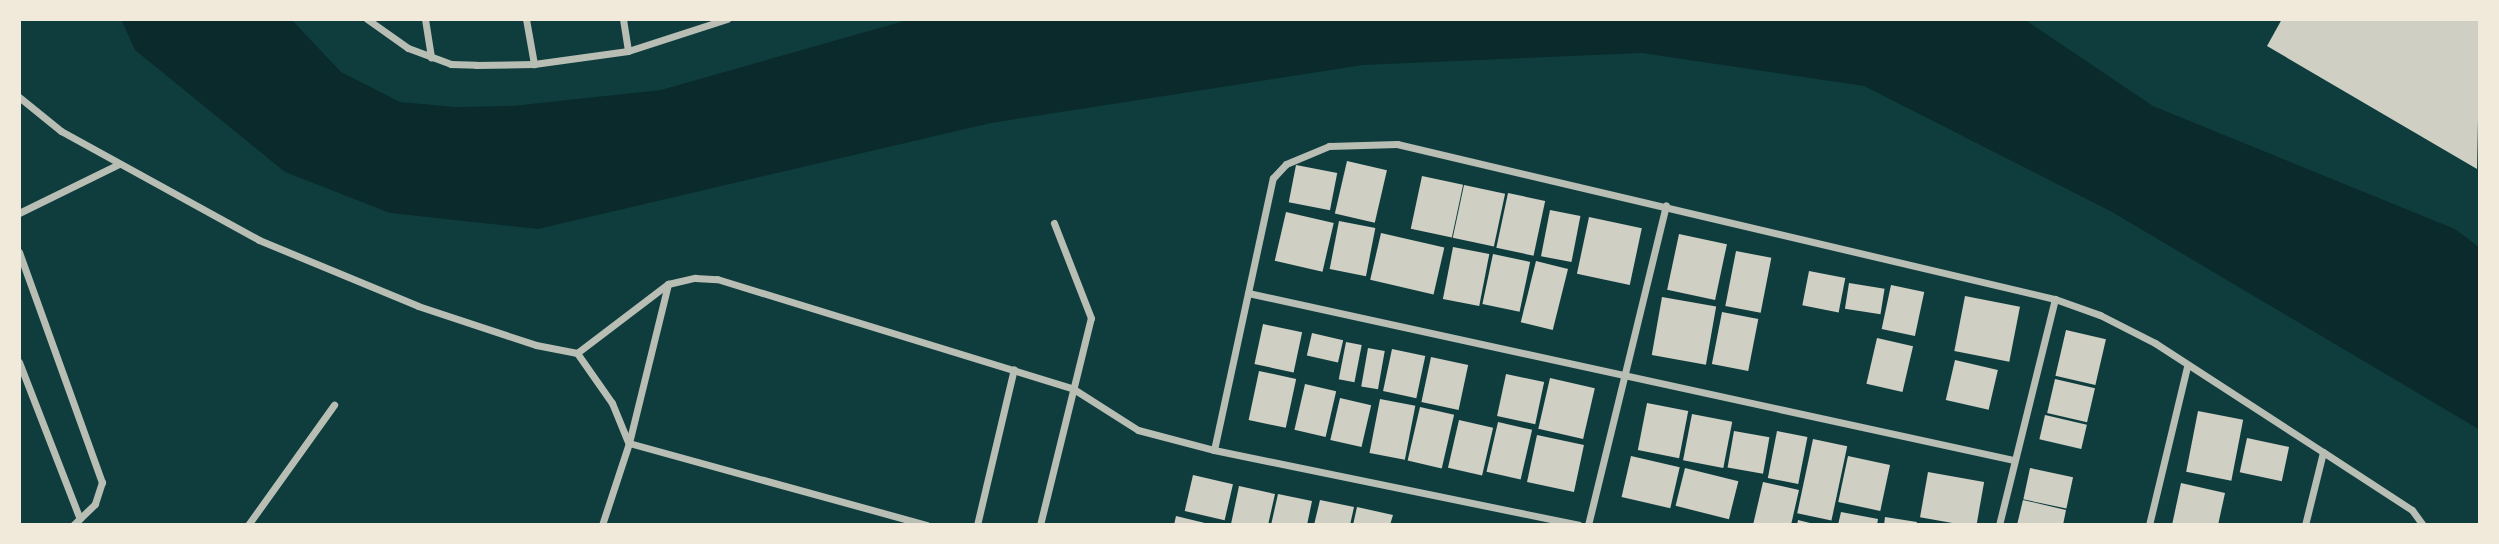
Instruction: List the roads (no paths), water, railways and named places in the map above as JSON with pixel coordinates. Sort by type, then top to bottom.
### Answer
[{"type":"street","points":[[367,19],[408,48],[451,64],[534,64],[628,51],[727,19]]},
{"type":"street","points":[[425,19],[431,58]]},
{"type":"street","points":[[526,19],[534,64]]},
{"type":"street","points":[[623,19],[628,51]]},
{"type":"street","points":[[19,96],[61,131],[210,217],[361,285],[536,345],[577,353],[612,403],[629,443]]},
{"type":"street","points":[[1214,450],[1273,178],[1294,159],[1329,146],[1398,144],[1666,205],[2055,299],[2127,327],[2412,510],[2423,525]]},
{"type":"street","points":[[19,213],[118,164]]},
{"type":"street","points":[[1588,525],[1666,205]]},
{"type":"street","points":[[1040,525],[1091,314],[1054,223]]},
{"type":"street","points":[[19,252],[102,482],[95,504],[73,525]]},
{"type":"street","points":[[577,353],[668,284],[717,279],[1072,388],[1130,427],[1214,450],[1578,525]]},
{"type":"street","points":[[601,525],[629,443],[668,284]]},
{"type":"street","points":[[1248,293],[2013,460]]},
{"type":"street","points":[[1999,525],[2055,299]]},
{"type":"street","points":[[19,362],[22,380],[80,519]]},
{"type":"street","points":[[2149,525],[2187,367]]},
{"type":"street","points":[[977,525],[1014,369]]},
{"type":"street","points":[[248,525],[334,405]]},
{"type":"street","points":[[629,443],[926,525]]},
{"type":"street","points":[[2305,525],[2323,452]]},
{"type":"water","points":[[121,19],[291,19],[341,72],[400,102],[455,107],[512,106],[661,90],[911,19],[2024,19],[2153,106],[2455,229],[2480,248],[2480,430],[2112,212],[1864,86],[1642,53],[1363,65],[991,123],[538,229],[390,213],[285,172],[135,50]]}]
